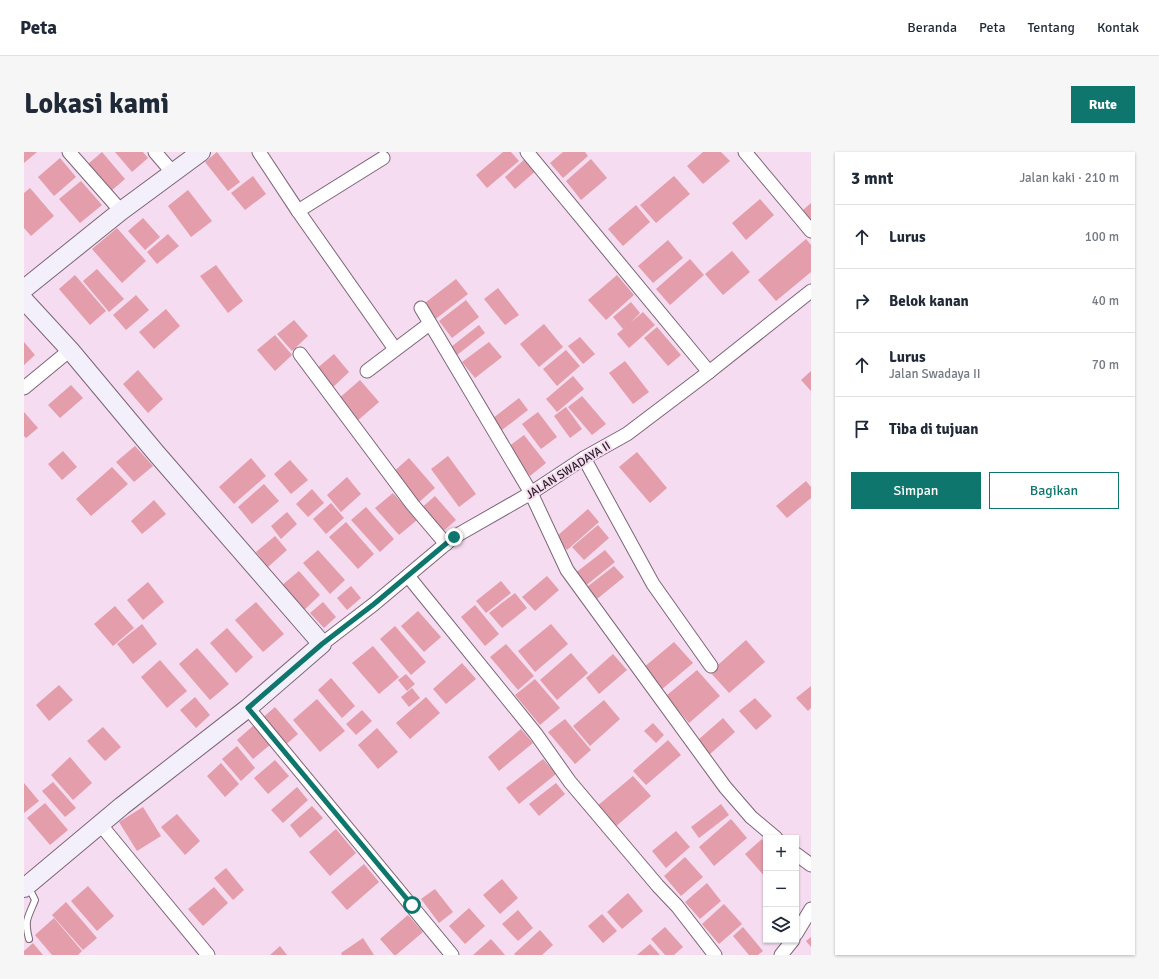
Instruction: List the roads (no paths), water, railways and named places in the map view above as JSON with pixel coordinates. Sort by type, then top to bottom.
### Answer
[{"type":"street","points":[[69,152],[121,211]]},
{"type":"street","points":[[154,152],[173,173]]},
{"type":"street","points":[[24,289],[121,211],[201,152]]},
{"type":"street","points":[[259,152],[298,211],[395,349]]},
{"type":"street","points":[[527,152],[709,372]]},
{"type":"street","points":[[745,152],[811,231]]},
{"type":"street","points":[[298,211],[383,158]]},
{"type":"street","name":"JALAN SWADAYA II","points":[[322,644],[374,604],[454,537],[531,493],[581,459],[627,434],[709,372],[811,291]]},
{"type":"street","points":[[24,300],[70,350],[156,453],[322,644],[248,708],[100,824],[25,887]]},
{"type":"street","points":[[421,308],[531,493],[567,570],[726,787],[751,817],[772,835]]},
{"type":"street","points":[[367,370],[424,328]]},
{"type":"street","points":[[24,388],[70,350]]},
{"type":"street","points":[[300,354],[412,504],[446,544]]},
{"type":"street","points":[[581,459],[653,584],[711,666]]},
{"type":"street","points":[[408,576],[536,734],[570,782],[658,886],[677,906],[715,955]]},
{"type":"street","points":[[248,708],[452,955]]},
{"type":"street","points":[[100,824],[208,955]]},
{"type":"street","points":[[799,856],[811,865]]},
{"type":"street","points":[[799,929],[811,909]]},
{"type":"street","points":[[781,955],[790,943]]},
{"type":"lane","points":[[25,887],[32,894],[35,900],[25,921],[25,931],[28,939]]}]
